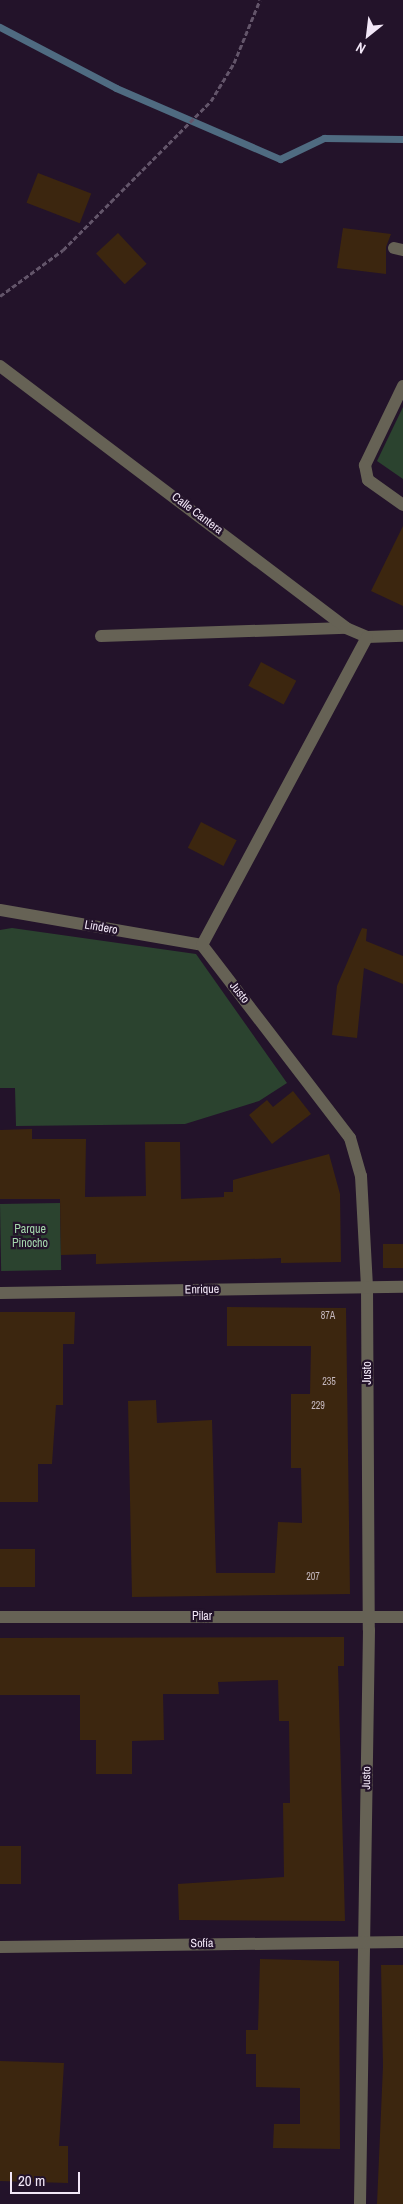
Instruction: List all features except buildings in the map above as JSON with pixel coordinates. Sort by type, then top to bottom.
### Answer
[{"type":"street","name":"Calle Cantera","points":[[0,366],[346,628],[367,637],[403,636]]},
{"type":"street","points":[[403,386],[365,465],[368,480],[403,505]]},
{"type":"street","points":[[100,636],[346,628]]},
{"type":"street","points":[[202,945],[367,637]]},
{"type":"street","name":"Lindero","points":[[0,910],[202,945]]},
{"type":"street","name":"Justo","points":[[202,945],[350,1138],[361,1176],[367,1287],[369,1617],[360,2204]]},
{"type":"street","name":"Enrique","points":[[0,1293],[403,1287]]},
{"type":"street","name":"Pilar","points":[[0,1617],[403,1616]]},
{"type":"street","name":"Sofía","points":[[0,1947],[403,1942]]},
{"type":"path","points":[[0,296],[63,250],[210,102],[234,63],[260,0]]},
{"type":"green space","points":[[403,407],[403,479],[377,461]]},
{"type":"green space","points":[[12,928],[196,954],[287,1083],[259,1101],[185,1124],[16,1126],[15,1088],[0,1088],[0,930]]},
{"type":"green space","name":"Parque Pinocho","points":[[60,1203],[61,1270],[1,1271],[0,1204]]},
{"type":"waterway","points":[[0,27],[116,88],[280,159],[324,138],[403,139]]}]
